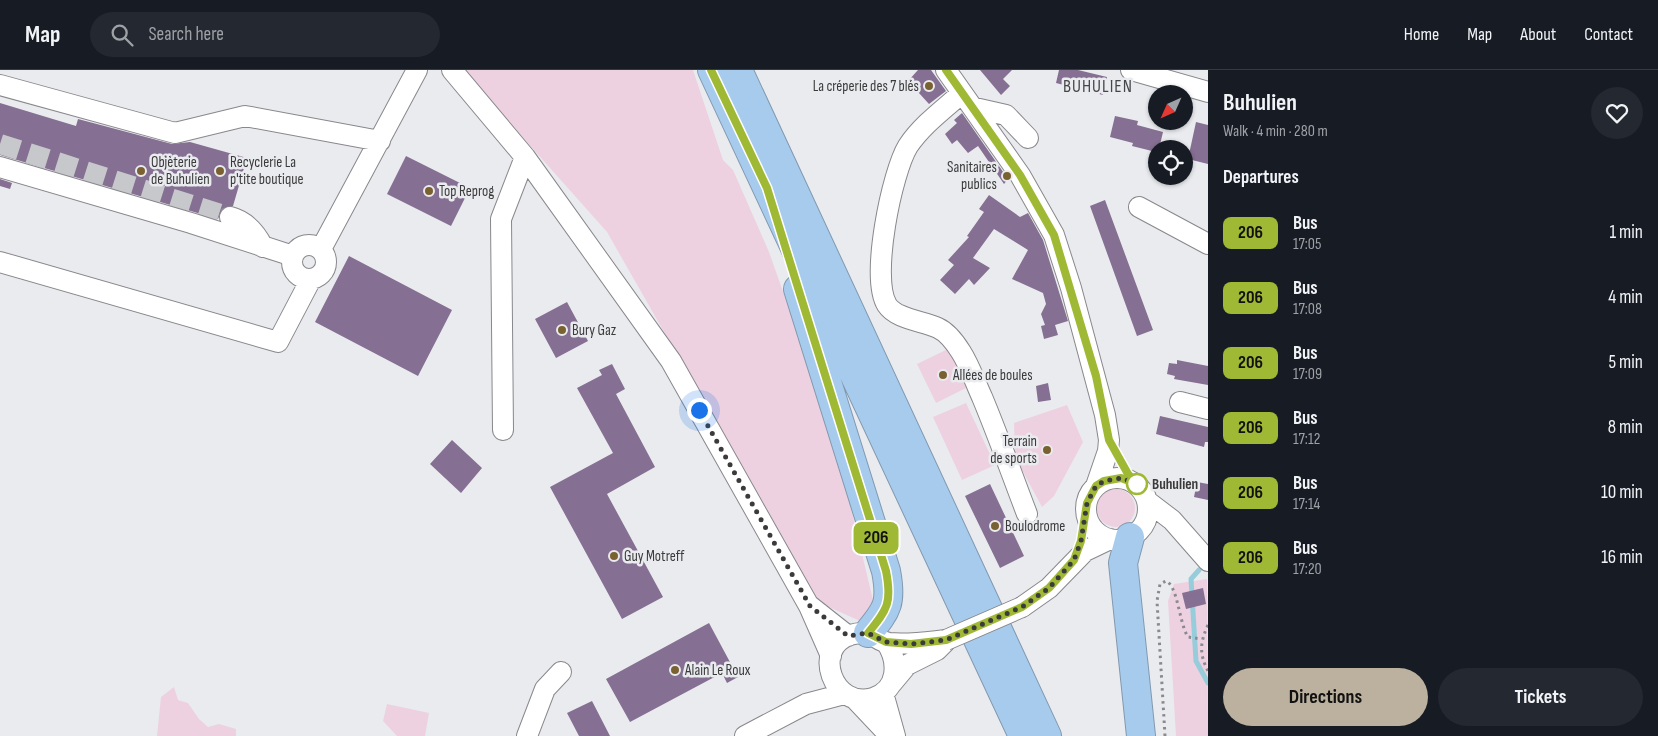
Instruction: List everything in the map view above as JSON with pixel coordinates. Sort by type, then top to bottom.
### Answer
[{"type":"highway","points":[[712,70],[1023,736]]},
{"type":"highway","points":[[738,70],[1046,736]]},
{"type":"highway","points":[[767,188],[886,571],[890,592],[888,605],[867,637]]},
{"type":"highway","points":[[1127,535],[1123,563],[1141,736]]},
{"type":"street","points":[[321,249],[417,70]]},
{"type":"street","points":[[452,70],[525,157],[671,361],[810,606],[830,661],[836,687],[849,696],[890,736]]},
{"type":"street","points":[[946,70],[975,108],[1020,175],[1054,235],[1096,376],[1109,440],[1128,474],[1142,492],[1183,532],[1208,561]]},
{"type":"street","points":[[1131,70],[1208,92]]},
{"type":"street","points":[[0,84],[175,133],[245,116],[380,141]]},
{"type":"street","points":[[962,93],[919,132],[908,146],[898,167],[890,192],[882,257],[882,288],[887,306],[894,312],[940,329],[960,351],[970,367],[1027,514]]},
{"type":"street","points":[[975,108],[1006,114],[1028,138]]},
{"type":"street","points":[[503,430],[501,219],[525,157]]},
{"type":"street","points":[[0,167],[191,223],[293,256]]},
{"type":"street","points":[[1139,208],[1208,244]]},
{"type":"street","points":[[230,217],[237,219],[255,232],[263,247]]},
{"type":"street","points":[[0,262],[278,342],[311,279],[324,270],[326,259],[321,249],[308,245],[299,248],[293,256],[293,268],[296,273],[306,279],[311,279]]},
{"type":"street","points":[[1180,402],[1208,409]]},
{"type":"street","points":[[1074,560],[1087,503],[1105,464],[1109,440]]},
{"type":"street","points":[[1086,512],[1094,529],[1127,535],[1146,521],[1142,492],[1121,478],[1104,481],[1096,486]]},
{"type":"street","points":[[806,704],[830,661],[834,648],[867,637],[911,644],[946,640],[1022,607],[1049,588],[1074,560],[1090,549],[1127,535],[1159,526],[1183,532]]},
{"type":"street","points":[[810,606],[893,652],[896,663],[895,675],[887,689],[894,736]]},
{"type":"street","points":[[745,736],[806,704],[849,696],[865,700],[887,689],[907,665],[937,650],[946,640]]},
{"type":"street","points":[[527,736],[545,689],[561,672]]},
{"type":"path","points":[[1165,736],[1157,601],[1160,584],[1166,581],[1170,583],[1174,590],[1179,616],[1188,637],[1201,639]]},
{"type":"path","points":[[1208,625],[1201,639],[1200,651],[1208,671]]},
{"type":"shaded area","points":[[463,70],[693,70],[723,160],[733,170],[769,252],[800,340],[851,508],[873,600],[860,621],[818,602],[607,232]]},
{"type":"shaded area","name":"Allées de boules","points":[[950,348],[970,386],[936,403],[917,364]]},
{"type":"shaded area","points":[[966,403],[995,465],[962,480],[933,417]]},
{"type":"shaded area","name":"Terrain de sports","points":[[1067,405],[1083,442],[1054,496],[1042,507],[1015,457],[1014,423]]},
{"type":"shaded area","points":[[1116,489],[1123,490],[1129,495],[1134,501],[1134,515],[1129,521],[1123,526],[1116,527],[1109,526],[1103,521],[1098,515],[1097,508],[1098,501],[1103,495],[1109,490]]},
{"type":"shaded area","points":[[1207,579],[1208,736],[1176,736],[1168,601],[1174,584]]},
{"type":"shaded area","points":[[174,687],[178,700],[188,703],[199,719],[208,727],[219,724],[236,729],[236,736],[157,736],[161,697]]},
{"type":"shaded area","points":[[387,704],[429,713],[425,736],[397,736],[383,721]]},
{"type":"building","name":"La créperie des 7 blés","points":[[918,70],[931,70],[946,91],[929,104],[908,81]]},
{"type":"building","points":[[980,70],[1012,70],[1003,79],[1010,86],[1001,95]]},
{"type":"building","points":[[1059,70],[1078,70],[1107,77],[1103,95],[1056,83]]},
{"type":"building","name":"Objèterie de Buhulien","points":[[0,103],[76,126],[78,119],[172,144],[190,142],[247,158],[233,206],[222,209],[218,219],[0,155]]},
{"type":"building","points":[[962,113],[1008,179],[1004,184],[978,146],[968,153],[957,140],[952,144],[945,134],[957,123],[954,120]]},
{"type":"building","points":[[1115,116],[1138,121],[1137,125],[1148,128],[1148,130],[1163,132],[1161,140],[1148,140],[1148,150],[1132,146],[1133,143],[1110,137]]},
{"type":"building","points":[[1196,122],[1208,125],[1208,164],[1193,160],[1192,140]]},
{"type":"building","name":"Top Reprog","points":[[406,156],[470,188],[451,226],[387,194]]},
{"type":"building","points":[[0,179],[12,183],[10,189],[0,186]]},
{"type":"building","points":[[989,195],[1020,217],[1028,213],[1043,240],[1068,321],[1055,325],[1058,335],[1044,339],[1041,326],[1045,325],[1041,314],[1046,304],[1043,293],[1012,279],[1028,250],[994,229],[973,258],[990,268],[974,285],[969,279],[955,294],[940,280],[954,265],[948,260],[969,237],[967,236],[984,212],[979,209]]},
{"type":"building","points":[[1105,200],[1153,330],[1137,336],[1090,206]]},
{"type":"building","points":[[349,256],[452,310],[418,376],[315,322]]},
{"type":"building","name":"Bury Gaz","points":[[567,302],[588,341],[556,358],[535,319]]},
{"type":"building","points":[[1177,360],[1208,366],[1208,385],[1174,379],[1175,376],[1167,374],[1169,363],[1177,364]]},
{"type":"building","points":[[612,364],[625,389],[616,394],[655,467],[607,494],[663,597],[622,619],[550,487],[613,453],[577,388],[602,375],[599,370]]},
{"type":"building","points":[[1048,383],[1051,400],[1038,402],[1036,386]]},
{"type":"building","points":[[1160,416],[1208,427],[1208,442],[1205,442],[1204,447],[1156,434]]},
{"type":"building","points":[[452,440],[482,468],[461,493],[430,464]]},
{"type":"building","points":[[1197,482],[1208,484],[1208,500],[1194,497]]},
{"type":"building","name":"Boulodrome","points":[[990,484],[1024,556],[1000,568],[965,496]]},
{"type":"building","points":[[1203,588],[1206,604],[1186,609],[1182,593]]},
{"type":"building","name":"Alain Le Roux","points":[[709,623],[738,677],[727,683],[722,673],[630,722],[606,679]]},
{"type":"building","points":[[592,701],[610,736],[579,736],[567,713]]},
{"type":"waterway","points":[[1199,570],[1191,579],[1196,661],[1208,683]]},
{"type":"tunnel","points":[[0,144],[230,217]]},
{"type":"bus line","name":"206","points":[[711,70],[767,188],[886,571],[890,592],[888,605],[882,616],[868,633],[878,636],[886,642],[911,644],[946,640],[1022,607],[1049,588],[1074,560],[1081,541],[1090,493],[1096,486],[1112,478],[1121,478],[1137,484],[1128,474],[1109,440],[1096,376],[1054,235],[1020,175],[975,108],[946,70]]},
{"type":"place","name":"La créperie des 7 blés","points":[[929,86]]},
{"type":"place","name":"Objèterie de Buhulien","points":[[141,171]]},
{"type":"place","name":"Recyclerie La p'tite boutique","points":[[220,171]]},
{"type":"place","name":"Sanitaires publics","points":[[1007,176]]},
{"type":"place","name":"Top Reprog","points":[[429,191]]},
{"type":"place","name":"Bury Gaz","points":[[562,330]]},
{"type":"place","name":"Allées de boules","points":[[943,375]]},
{"type":"place","name":"Terrain de sports","points":[[1047,450]]},
{"type":"place","name":"Buhulien","points":[[1137,484]]},
{"type":"place","name":"Boulodrome","points":[[995,526]]},
{"type":"place","name":"Guy Motreff","points":[[614,556]]},
{"type":"place","name":"Alain Le Roux","points":[[675,670]]},
{"type":"district","name":"BUHULIEN","points":[[1098,86]]},
{"type":"route","points":[[699,410],[810,606],[848,636],[868,633],[878,636],[886,642],[911,644],[946,640],[1022,607],[1049,588],[1074,560],[1081,541],[1087,503],[1090,493],[1096,486],[1112,478],[1121,478],[1137,484]]}]
